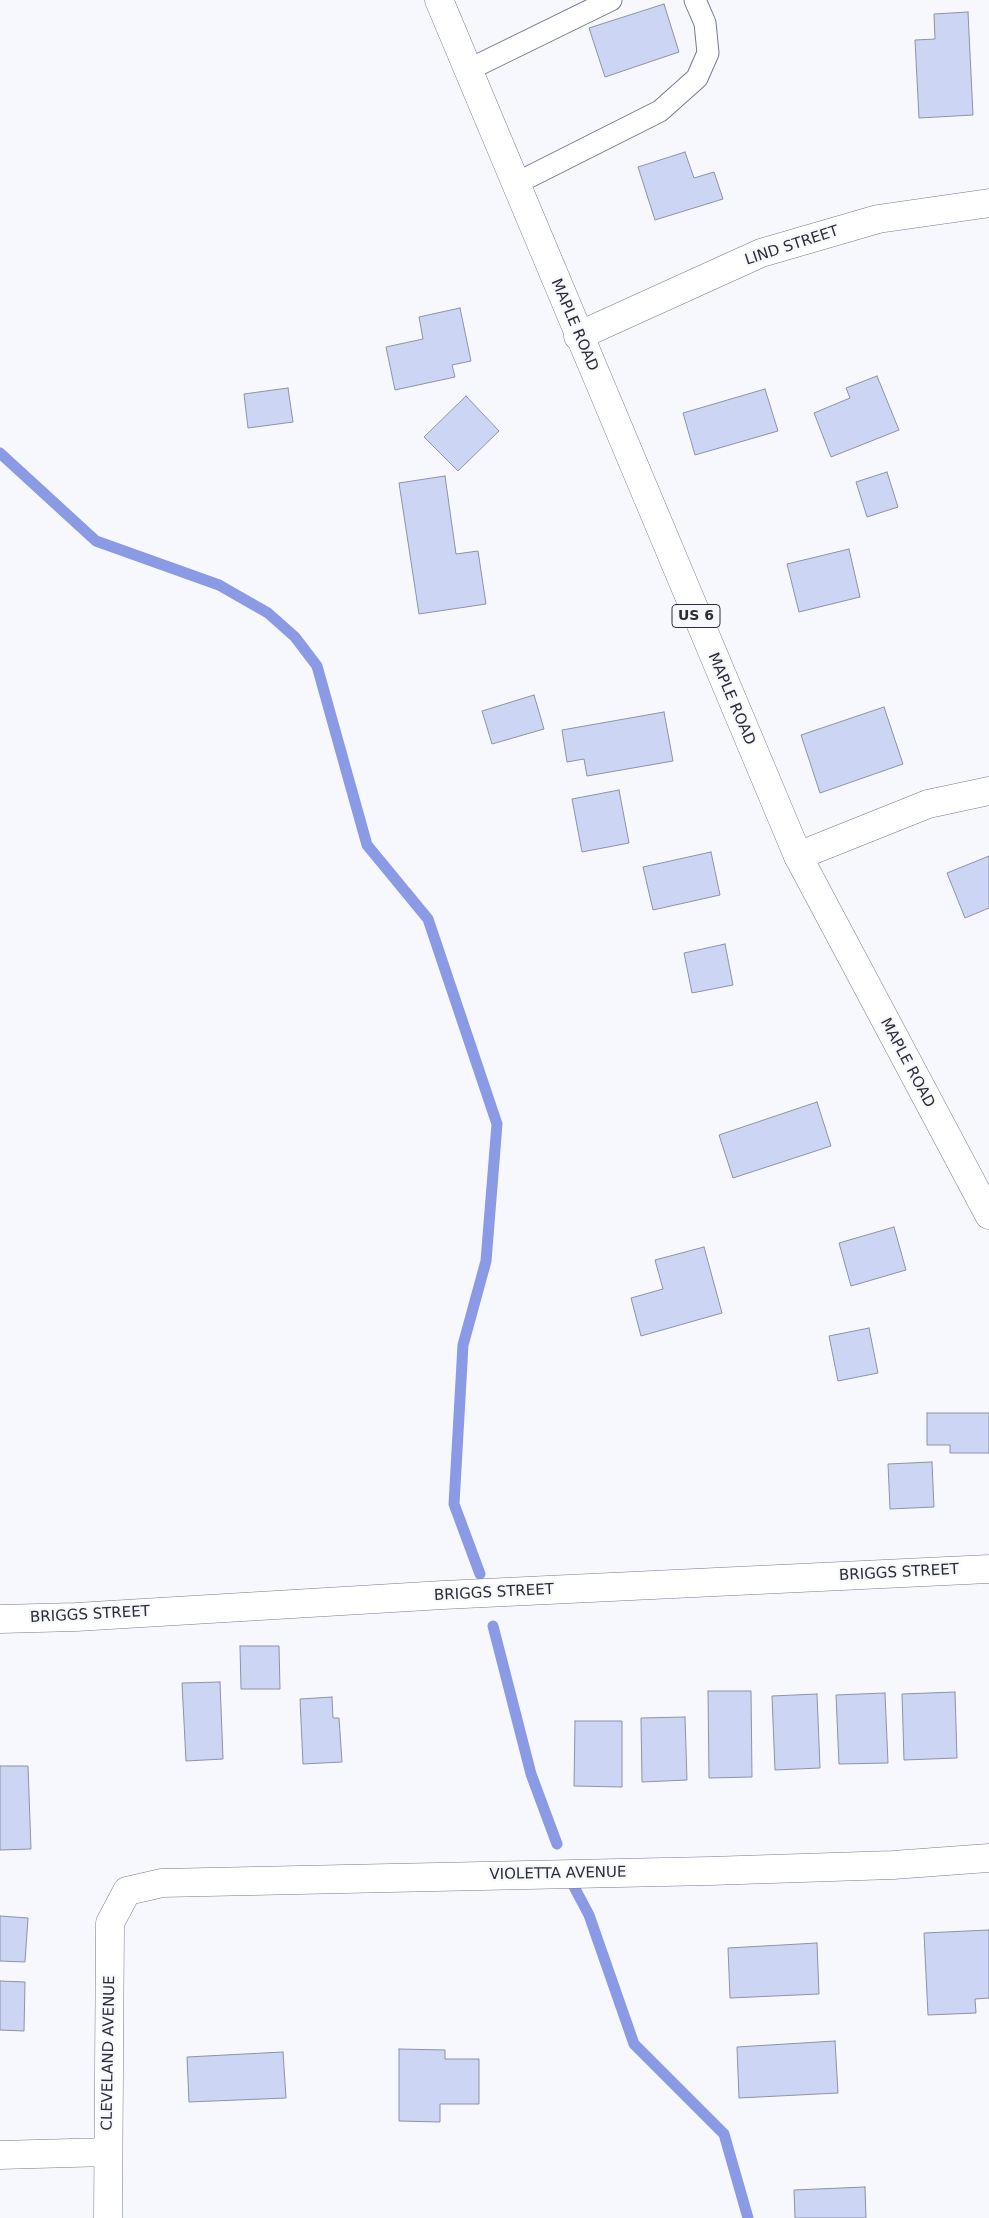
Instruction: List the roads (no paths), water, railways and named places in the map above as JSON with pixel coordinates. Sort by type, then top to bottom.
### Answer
[{"type":"street","name":"MAPLE ROAD","points":[[439,0],[578,336],[798,856],[989,1214]]},
{"type":"street","name":"LIND STREET","points":[[578,336],[761,253],[878,219],[989,203]]},
{"type":"street","points":[[798,856],[928,804],[989,791]]},
{"type":"street","name":"BRIGGS STREET","points":[[0,1619],[86,1616],[443,1595],[989,1569]]},
{"type":"street","name":"VIOLETTA AVENUE","points":[[127,1891],[162,1883],[720,1871],[894,1865],[989,1858]]},
{"type":"street","name":"CLEVELAND AVENUE","points":[[108,2218],[110,1923],[127,1891]]},
{"type":"street","points":[[0,2155],[107,2152]]},
{"type":"lane","points":[[468,70],[611,0]]},
{"type":"lane","points":[[515,184],[660,111],[697,78],[708,54],[705,23],[695,0]]},
{"type":"waterway","points":[[0,453],[96,541],[219,585],[268,613],[295,637],[317,666],[367,845],[428,919],[497,1124],[486,1261],[463,1345],[454,1504],[480,1574]]},
{"type":"waterway","points":[[493,1626],[531,1774],[557,1844]]},
{"type":"waterway","points":[[572,1883],[589,1915],[634,2044],[724,2134],[748,2218]]}]
